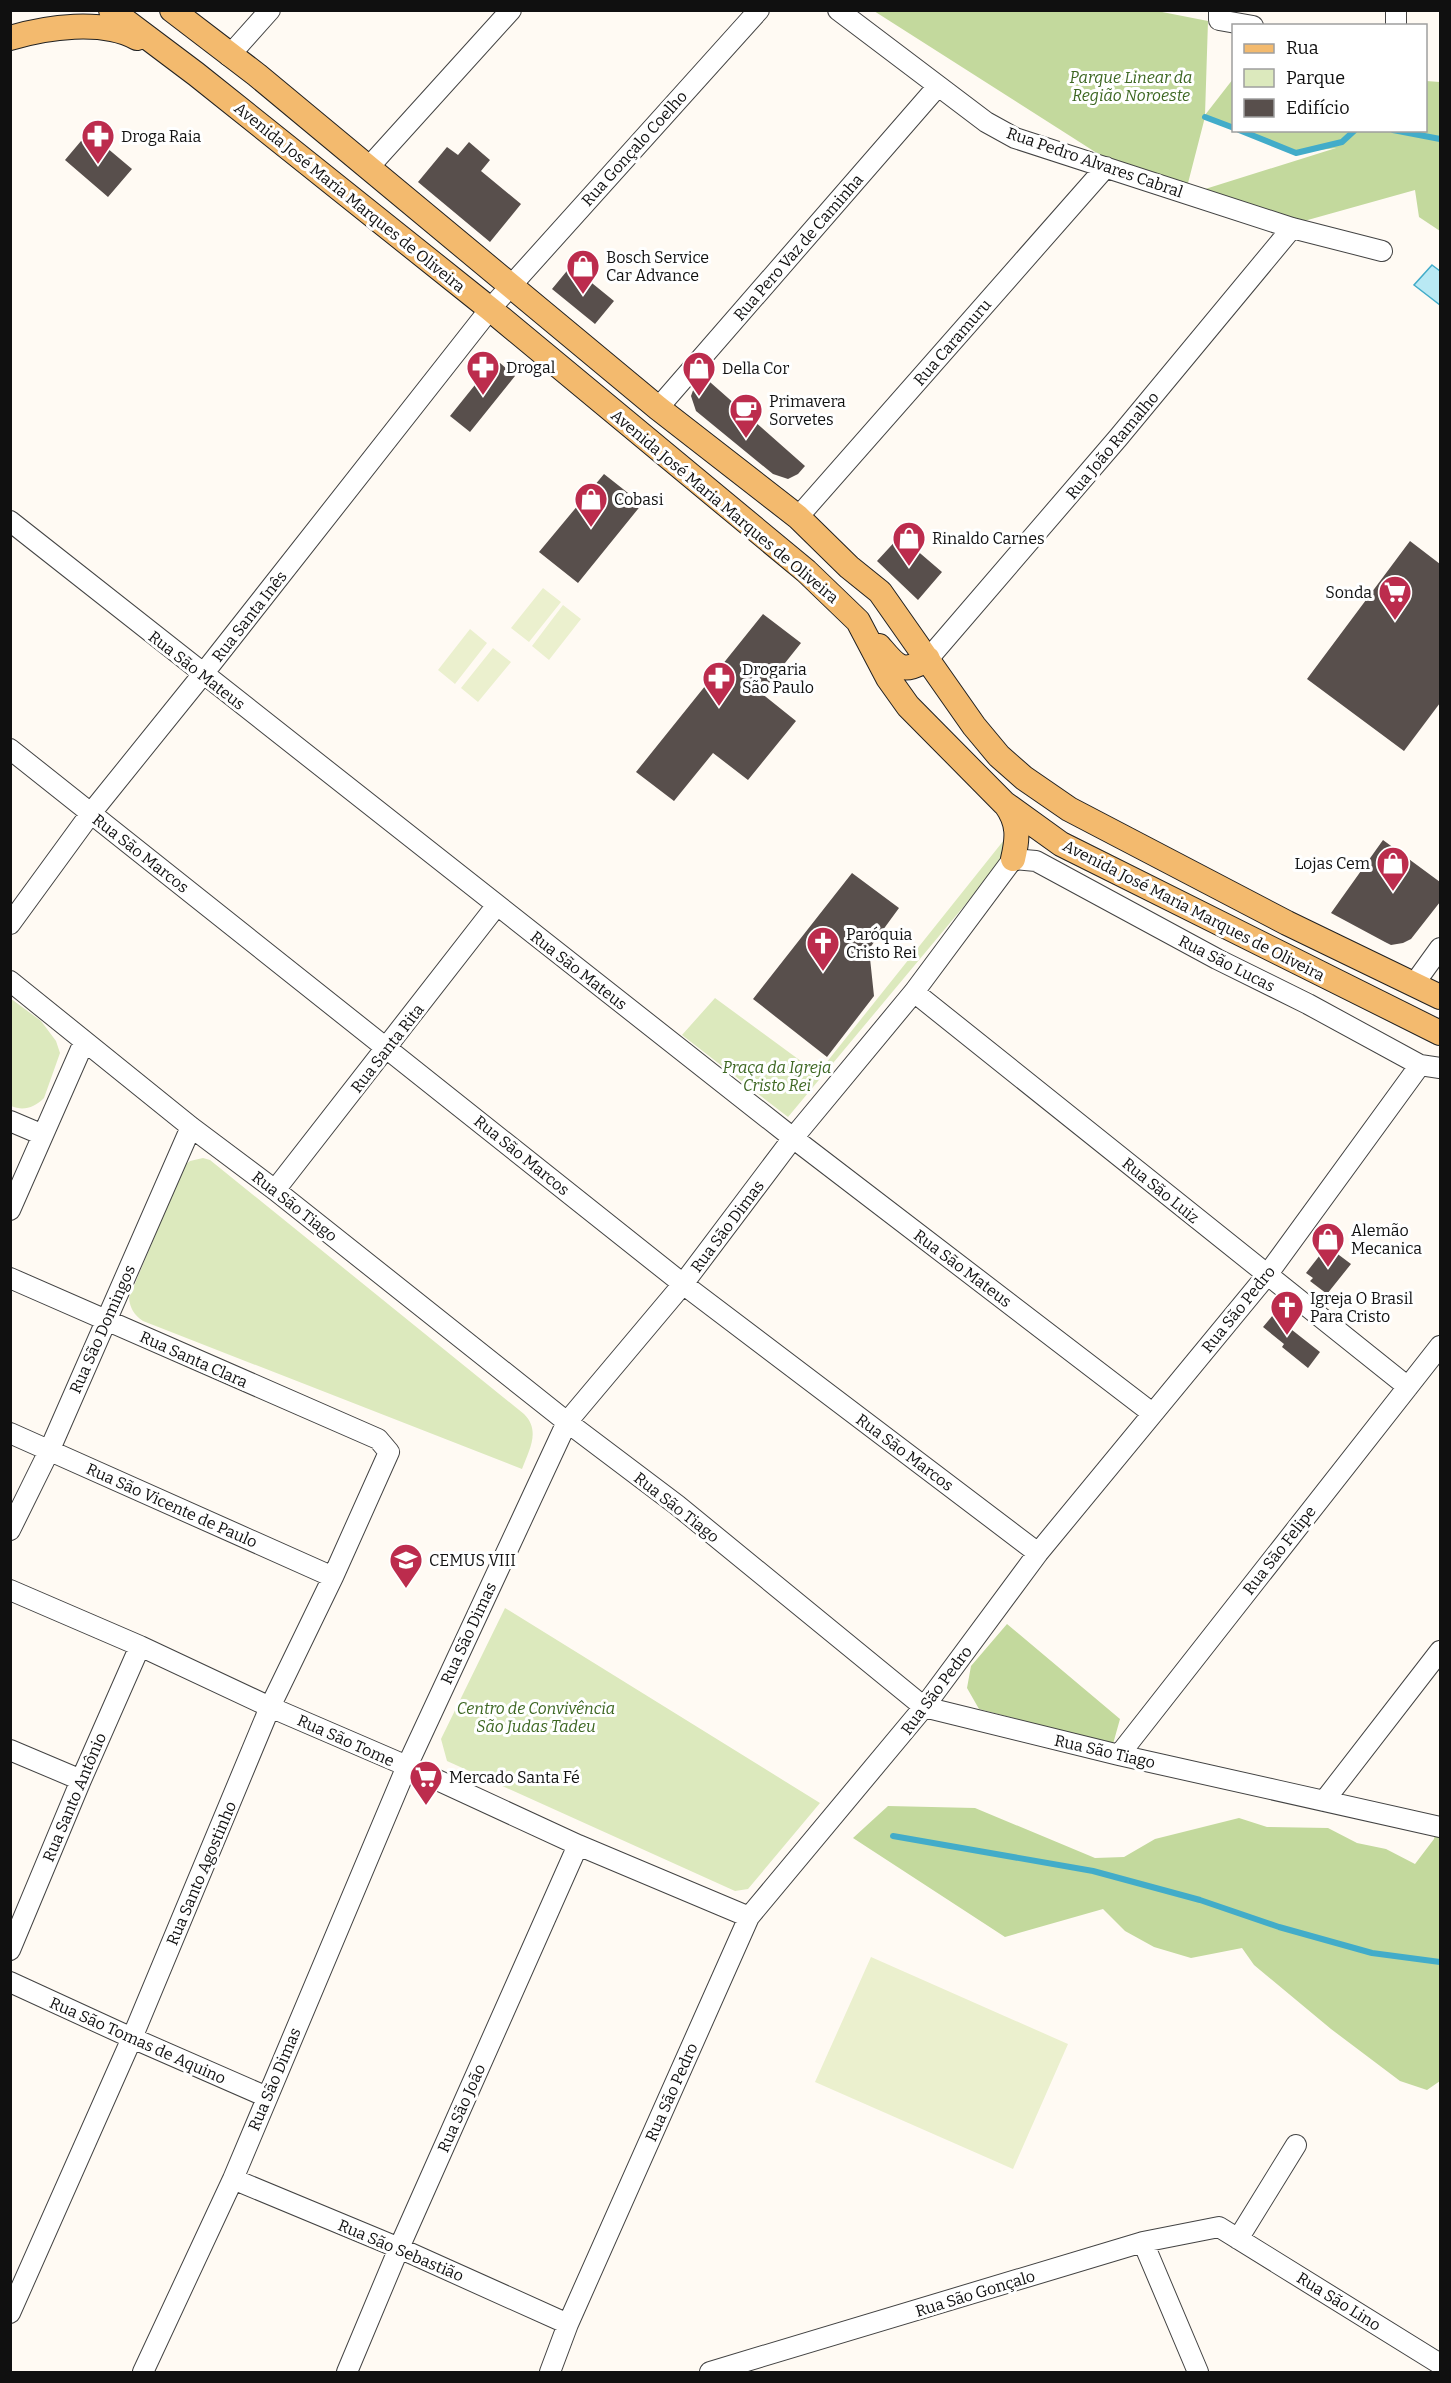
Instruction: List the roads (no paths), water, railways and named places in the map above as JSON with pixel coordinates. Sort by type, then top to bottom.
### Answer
[{"type":"main road","points":[[20,35],[52,10]]},
{"type":"main road","points":[[111,10],[161,50]]},
{"type":"main road","name":"Avenida José Maria Marques de Oliveira","points":[[172,10],[229,56],[257,75],[658,408],[798,517],[849,567],[880,592],[974,726],[999,756],[1024,778],[1069,809],[1287,923],[1440,997]]},
{"type":"main road","points":[[20,35],[61,29],[112,28],[126,32],[161,50]]},
{"type":"main road","name":"Avenida José Maria Marques de Oliveira","points":[[161,50],[196,74],[490,309],[782,549],[858,621],[888,678],[908,706],[1004,803],[1059,843],[1432,1029]]},
{"type":"main road","points":[[782,549],[782,536],[789,528],[831,559],[849,567]]},
{"type":"main road","points":[[858,621],[897,666],[908,669],[928,659]]},
{"type":"main road","points":[[1004,803],[1012,813],[1018,833],[1013,859]]},
{"type":"main road","points":[[1013,859],[1030,849],[1059,843]]},
{"type":"main road","points":[[1414,984],[1409,1001],[1410,1010],[1432,1029]]},
{"type":"street","points":[[229,56],[270,10]]},
{"type":"street","points":[[368,168],[511,10]]},
{"type":"street","name":"Rua Gonçalo Coelho","points":[[490,309],[759,10]]},
{"type":"street","name":"Rua Pedro Alvares Cabral","points":[[838,10],[986,122],[1015,138],[1292,228],[1382,251]]},
{"type":"street","points":[[1219,10],[1219,20],[1242,24]]},
{"type":"street","name":"Rua Pero Vaz de Caminha","points":[[658,408],[938,86]]},
{"type":"street","name":"Rua Caramuru","points":[[798,517],[1106,167]]},
{"type":"street","name":"Rua João Ramalho","points":[[928,659],[1118,438],[1292,228]]},
{"type":"street","name":"Rua Santa Inês","points":[[10,924],[90,813],[203,674],[490,309]]},
{"type":"street","name":"Rua São Mateus","points":[[10,521],[793,1138],[1152,1413]]},
{"type":"street","name":"Rua São Marcos","points":[[10,749],[683,1284],[1038,1553]]},
{"type":"street","name":"Rua São Dimas","points":[[143,2373],[233,2179],[407,1766],[567,1422],[683,1284],[793,1138],[914,992],[1013,859]]},
{"type":"street","name":"Rua São Lucas","points":[[1013,859],[1036,861],[1420,1065],[1440,1068]]},
{"type":"street","name":"Rua Santa Rita","points":[[275,1190],[388,1048],[497,905]]},
{"type":"street","points":[[1414,984],[1440,948]]},
{"type":"street","name":"Rua São Tiago","points":[[10,981],[191,1127],[275,1190],[567,1422],[677,1505],[924,1707],[1119,1755],[1440,1827]]},
{"type":"street","name":"Rua São Luiz","points":[[914,992],[1408,1387]]},
{"type":"street","points":[[10,1210],[84,1042]]},
{"type":"street","name":"Rua São Pedro","points":[[550,2373],[568,2324],[749,1917],[924,1707],[1038,1553],[1267,1275],[1420,1065]]},
{"type":"street","points":[[10,1121],[43,1135]]},
{"type":"street","name":"Rua São Domingos","points":[[10,1530],[50,1449],[191,1127]]},
{"type":"street","name":"Rua Santa Clara","points":[[10,1278],[378,1440]]},
{"type":"street","name":"Rua São Felipe","points":[[1119,1755],[1440,1346]]},
{"type":"street","name":"Rua São Vicente de Paulo","points":[[10,1432],[333,1578]]},
{"type":"street","name":"Rua Santo Agostinho","points":[[10,2313],[132,2038],[270,1707],[333,1578],[389,1452],[378,1440]]},
{"type":"street","name":"Rua São Tome","points":[[10,1590],[140,1646],[578,1845],[749,1917]]},
{"type":"street","name":"Rua Santo Antônio","points":[[10,1950],[18,1908],[81,1780],[140,1646]]},
{"type":"street","points":[[1324,1801],[1440,1651]]},
{"type":"street","points":[[10,1750],[81,1780]]},
{"type":"street","name":"Rua São João","points":[[347,2373],[399,2248],[578,1845]]},
{"type":"street","name":"Rua São Tomas de Aquino","points":[[10,1982],[267,2097]]},
{"type":"street","points":[[1238,2239],[1296,2145]]},
{"type":"street","name":"Rua São Sebastião","points":[[233,2179],[399,2248],[568,2324]]},
{"type":"street","name":"Rua São Gonçalo","points":[[710,2373],[1143,2242],[1219,2227],[1238,2239]]},
{"type":"street","name":"Rua São Lino","points":[[1238,2239],[1440,2364]]},
{"type":"street","points":[[1143,2242],[1198,2373]]},
{"type":"water","points":[[1432,265],[1440,271],[1440,305],[1414,285]]},
{"type":"waterway","points":[[1205,117],[1232,127]]},
{"type":"waterway","points":[[1244,132],[1296,153],[1342,142],[1353,132]]},
{"type":"waterway","points":[[1403,132],[1440,139]]},
{"type":"waterway","points":[[893,1836],[1093,1871],[1200,1900],[1279,1927],[1372,1953],[1440,1962]]},
{"type":"place","name":"Droga Raia","points":[[98,165]]},
{"type":"place","name":"Bosch Service Car Advance","points":[[583,295]]},
{"type":"place","name":"Drogal","points":[[483,396]]},
{"type":"place","name":"Della Cor","points":[[699,397]]},
{"type":"place","name":"Primavera Sorvetes","points":[[746,439]]},
{"type":"place","name":"Cobasi","points":[[591,528]]},
{"type":"place","name":"Rinaldo Carnes","points":[[909,567]]},
{"type":"place","name":"Sonda","points":[[1395,621]]},
{"type":"place","name":"Drogaria São Paulo","points":[[719,707]]},
{"type":"place","name":"Lojas Cem","points":[[1393,892]]},
{"type":"place","name":"Paróquia Cristo Rei","points":[[823,972]]},
{"type":"place","name":"Alemão Mecanica","points":[[1328,1268]]},
{"type":"place","name":"Igreja O Brasil Para Cristo","points":[[1287,1336]]},
{"type":"place","name":"CEMUS VIII","points":[[406,1589]]},
{"type":"place","name":"Mercado Santa Fé","points":[[426,1806]]},
{"type":"park label","name":"Parque Linear da Região Noroeste","points":[[1131,86]]},
{"type":"park label","name":"Praça da Igreja Cristo Rei","points":[[777,1076]]},
{"type":"park label","name":"Centro de Convivência São Judas Tadeu","points":[[536,1717]]}]
